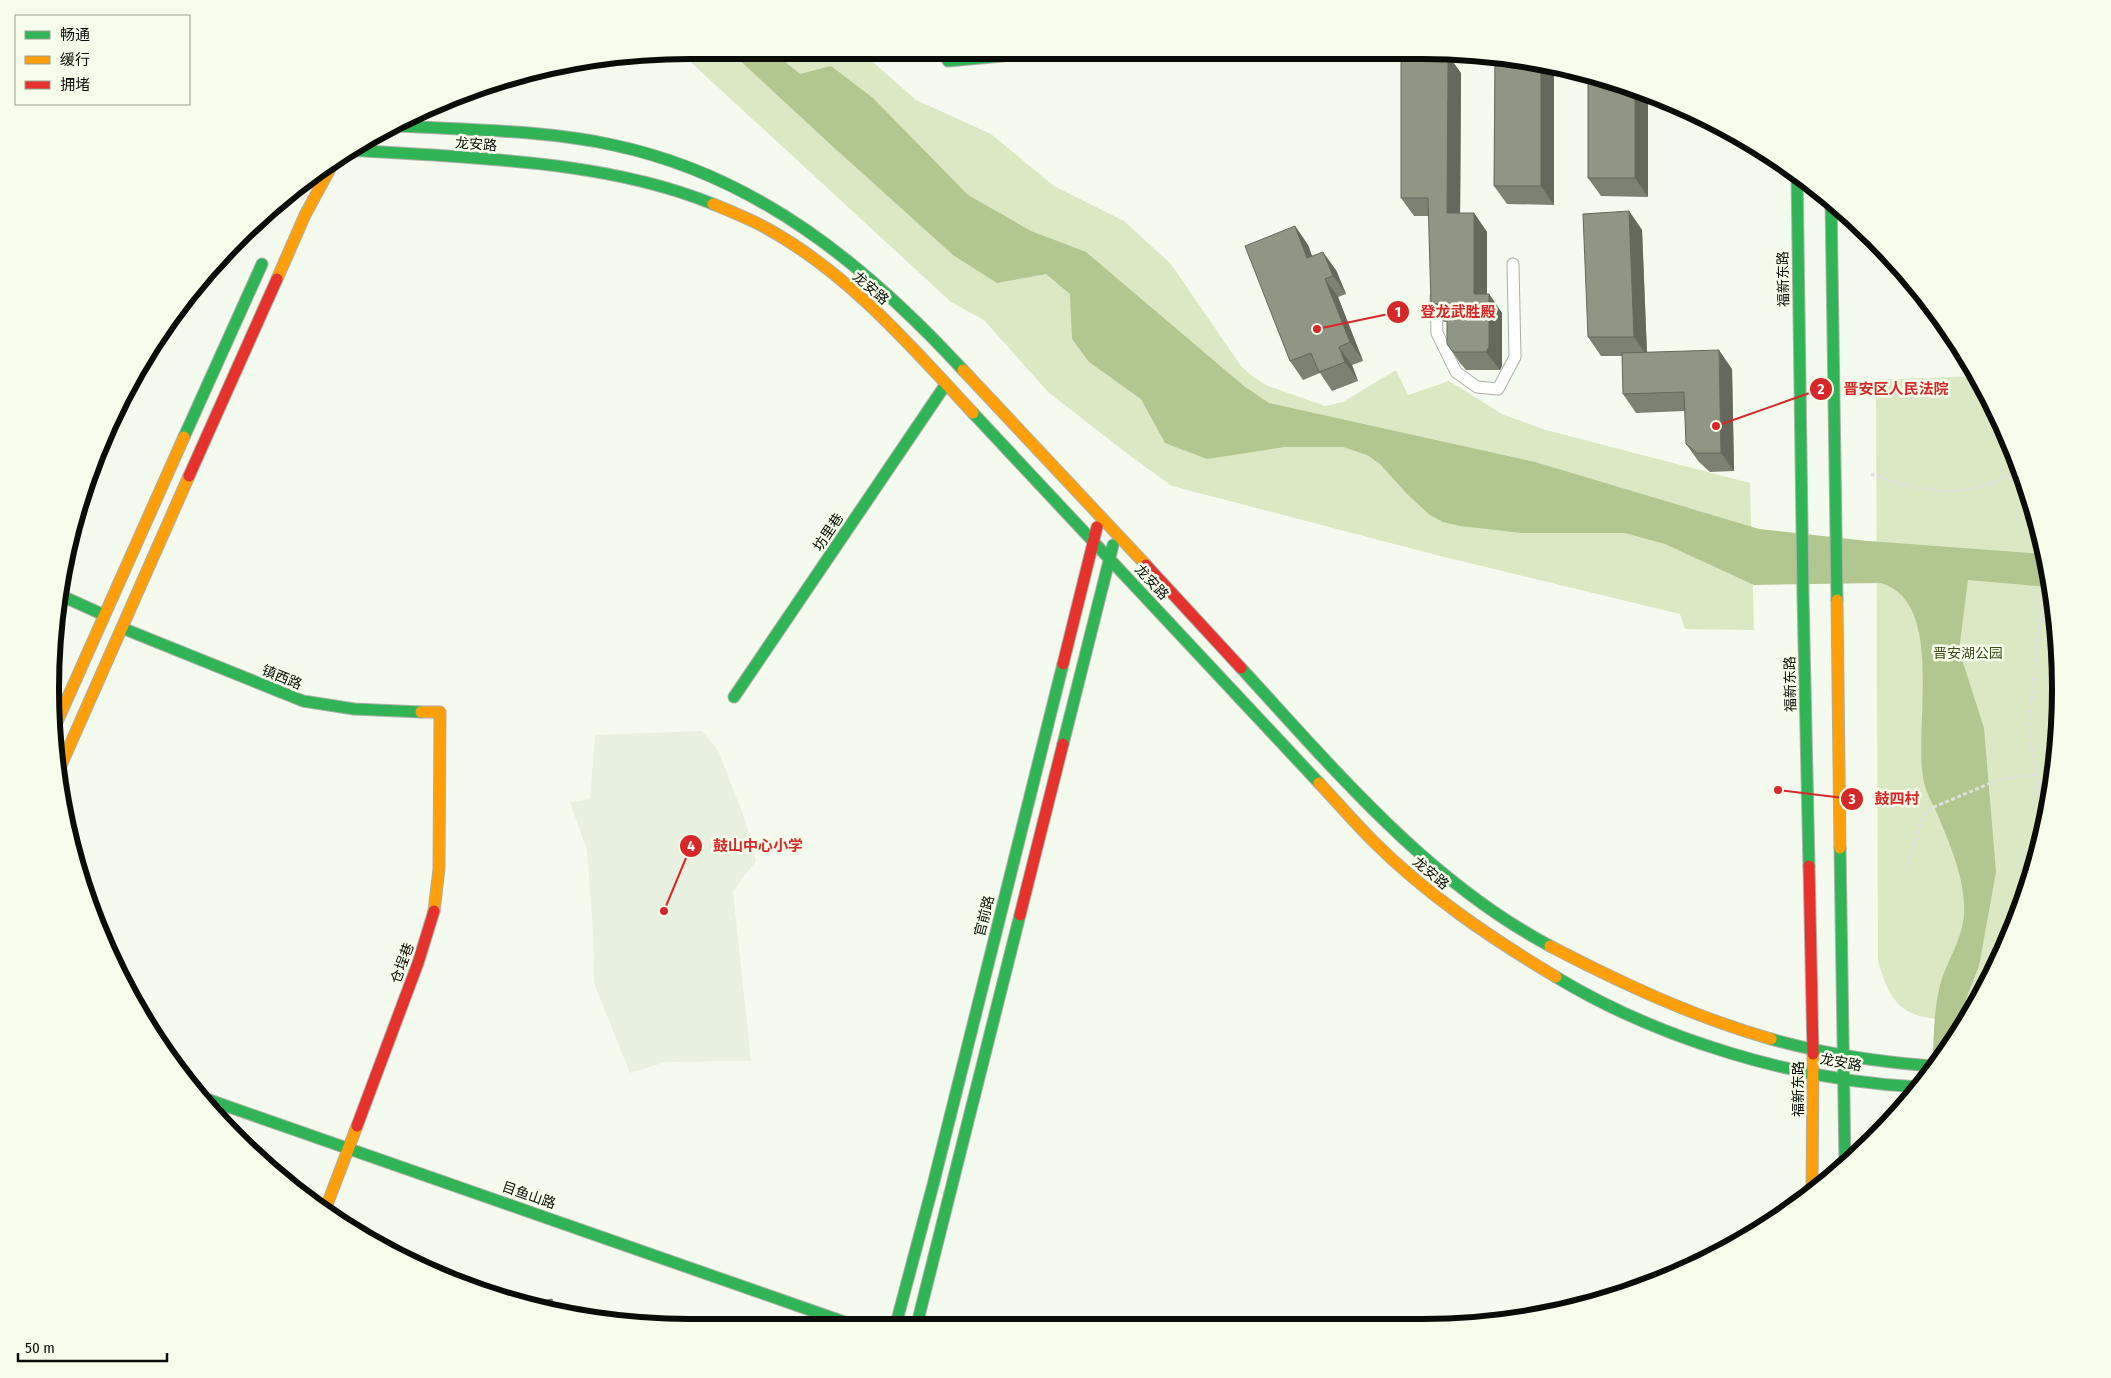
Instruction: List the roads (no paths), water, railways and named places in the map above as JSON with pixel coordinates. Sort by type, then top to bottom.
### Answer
[{"type":"main road","points":[[948,61],[970,59]]},
{"type":"main road","name":"龙安路","points":[[406,126],[562,137],[642,152],[673,162],[779,212],[838,250],[889,294],[942,347],[1369,807],[1427,861],[1486,908],[1567,956],[1677,1007],[1777,1042],[1885,1064],[1927,1066]]},
{"type":"main road","name":"龙安路","points":[[362,151],[528,162],[630,180],[708,202],[747,218],[781,237],[865,300],[1110,558],[1374,842],[1411,877],[1471,924],[1537,967],[1592,996],[1652,1024],[1690,1039],[1774,1065],[1886,1085],[1911,1087]]},
{"type":"main road","points":[[63,761],[304,215],[327,173]]},
{"type":"main road","name":"福新东路","points":[[1797,183],[1802,596],[1813,1072],[1812,1184]]},
{"type":"main road","points":[[1831,209],[1846,1156]]},
{"type":"main road","points":[[60,716],[266,254]]},
{"type":"main road","name":"坊里巷","points":[[734,697],[946,384]]},
{"type":"main road","name":"官前路","points":[[897,1319],[938,1166],[1099,515]]},
{"type":"main road","points":[[918,1319],[1116,533]]},
{"type":"main road","points":[[66,598],[104,615]]},
{"type":"main road","name":"镇西路","points":[[122,628],[304,701],[326,707],[371,712],[440,712]]},
{"type":"main road","name":"仓埕巷","points":[[327,1205],[418,963],[434,914],[439,869],[440,712]]},
{"type":"main road","name":"目鱼山路","points":[[211,1101],[836,1319]]},
{"type":"lane","points":[[1435,285],[1437,333],[1456,372],[1477,387],[1498,389],[1515,357],[1513,264]]},
{"type":"place","name":"登龙武胜殿","points":[[1317,329]]},
{"type":"place","name":"晋安区人民法院","points":[[1716,426]]},
{"type":"place","name":"鼓四村","points":[[1778,790]]},
{"type":"place","name":"鼓山中心小学","points":[[664,911]]},
{"type":"park label","name":"晋安湖公园","points":[[1968,653]]}]
